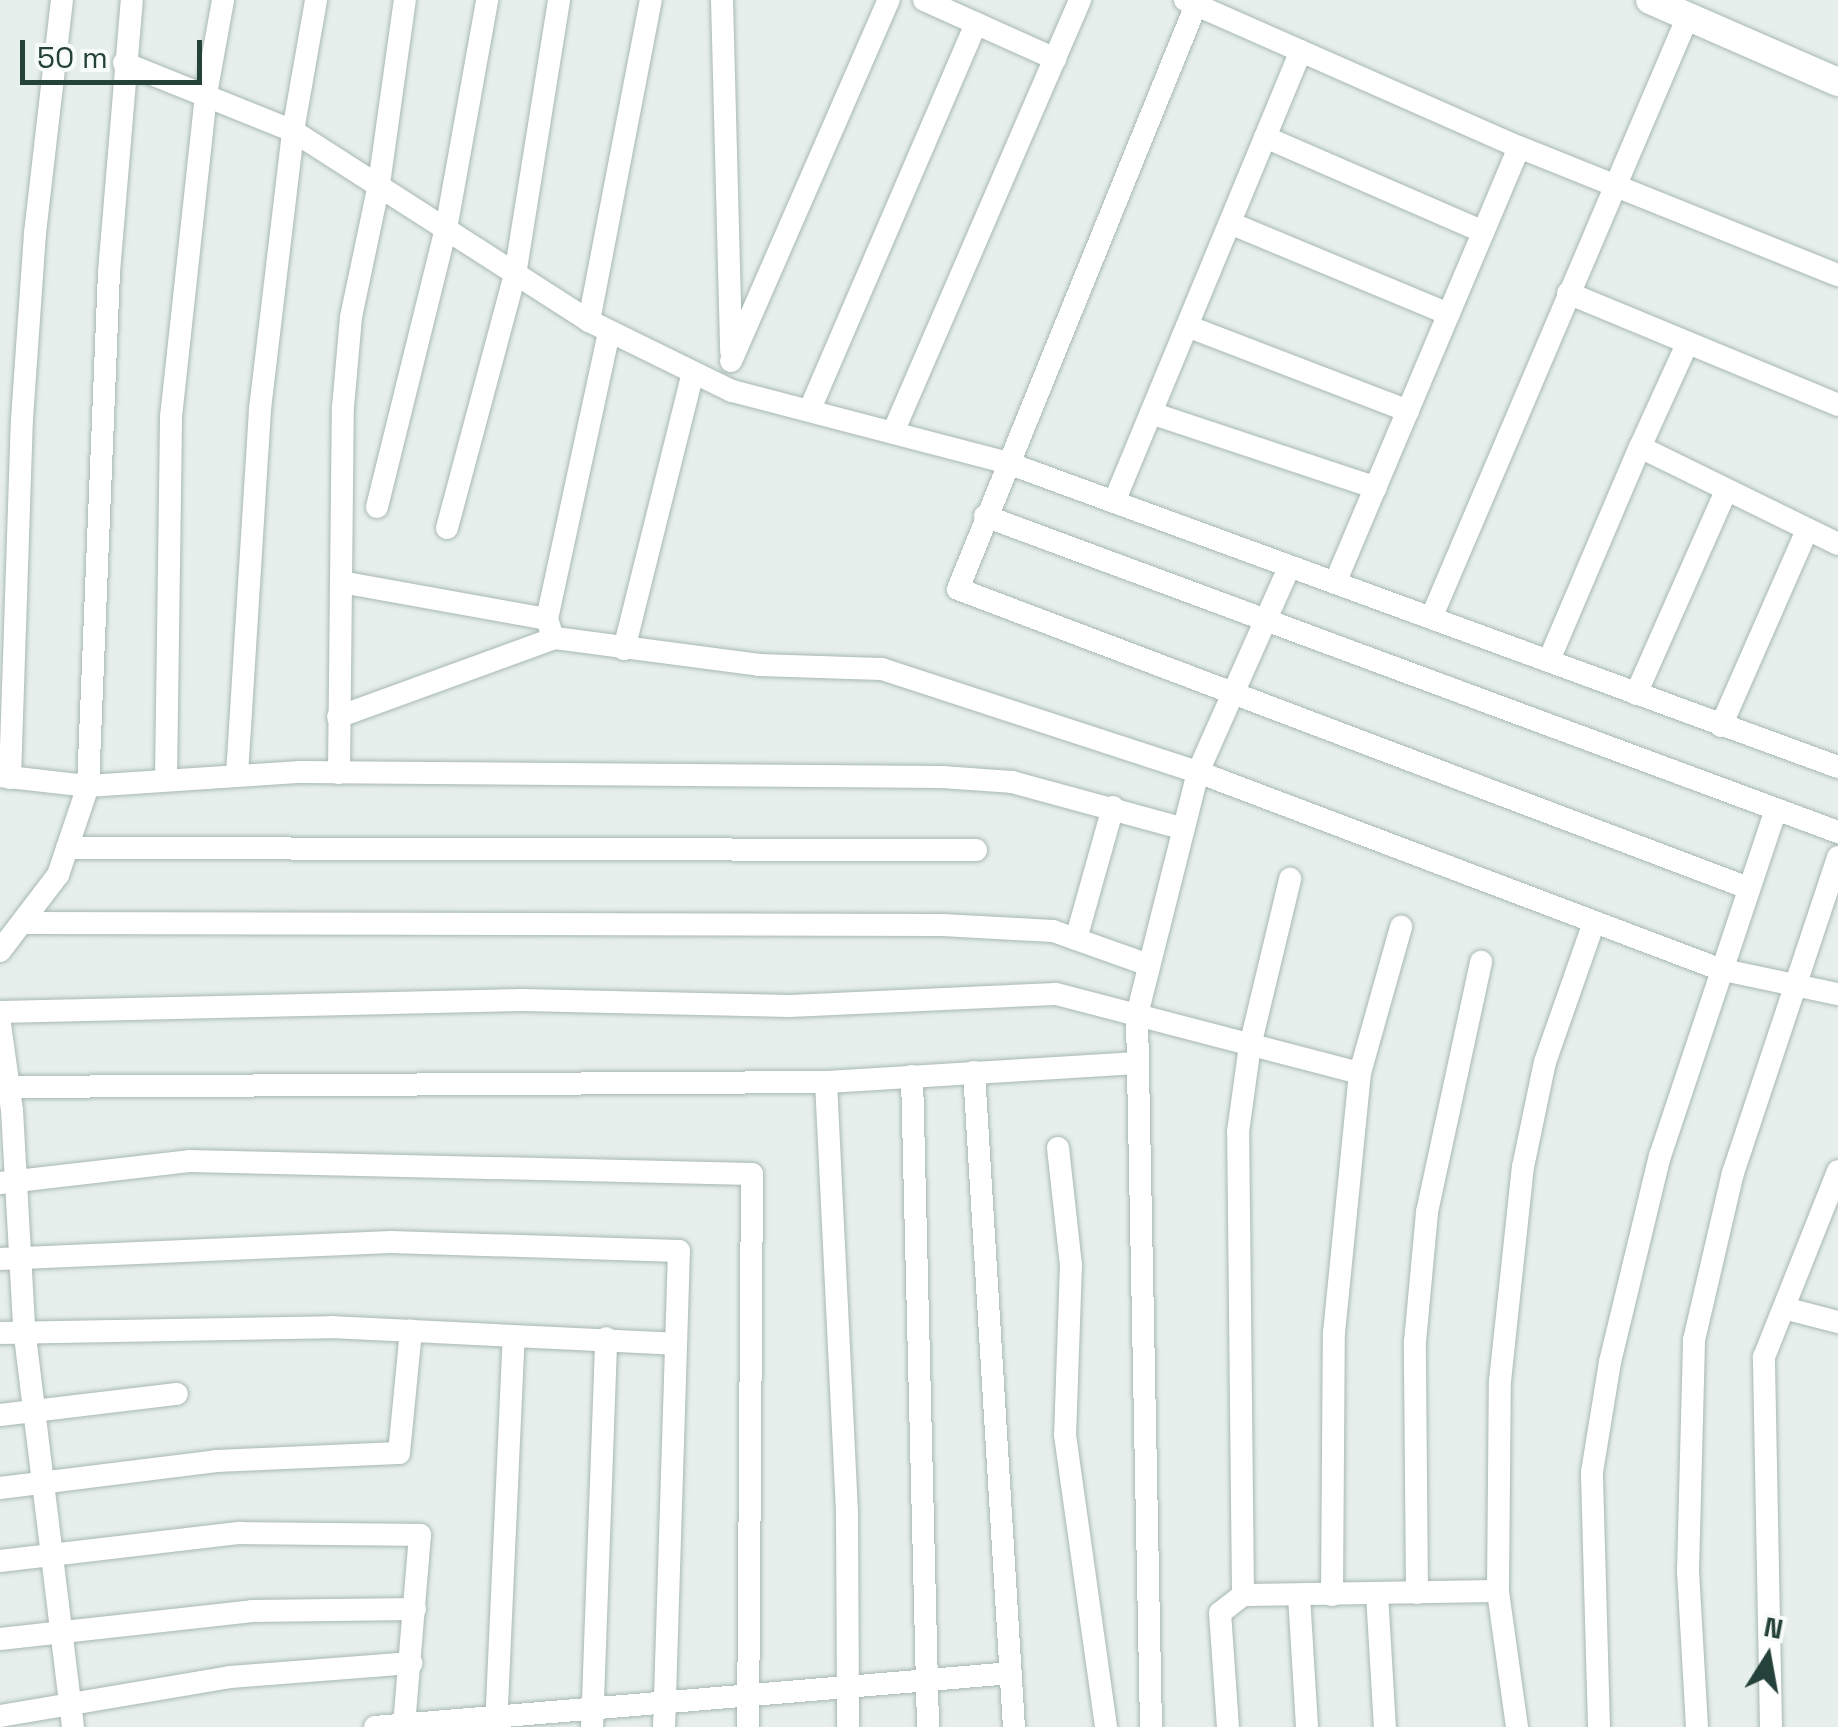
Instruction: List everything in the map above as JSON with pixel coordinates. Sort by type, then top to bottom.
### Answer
[{"type":"street","points":[[62,0],[34,233],[5,777],[88,786],[236,774],[942,777],[1012,782],[1180,828]]},
{"type":"street","points":[[0,951],[58,876],[88,786],[93,566],[124,63],[132,0]]},
{"type":"street","points":[[166,779],[171,417],[206,94],[223,0]]},
{"type":"street","points":[[236,774],[260,409],[293,131],[316,0]]},
{"type":"street","points":[[339,773],[341,582],[351,317],[380,184],[406,0]]},
{"type":"street","points":[[377,507],[446,229],[487,0]]},
{"type":"street","points":[[448,528],[516,275],[559,0]]},
{"type":"street","points":[[551,629],[651,0]]},
{"type":"street","points":[[722,0],[732,391]]},
{"type":"street","points":[[731,361],[888,0]]},
{"type":"street","points":[[924,0],[1055,58]]},
{"type":"street","points":[[894,430],[1080,0]]},
{"type":"street","points":[[1650,0],[1838,82]]},
{"type":"street","points":[[1748,888],[958,589],[1005,462],[1193,2],[1519,147],[1838,275]]},
{"type":"street","points":[[1432,616],[1688,16]]},
{"type":"street","points":[[810,409],[976,23]]},
{"type":"street","points":[[1114,502],[1301,51]]},
{"type":"street","points":[[124,63],[293,131],[599,327],[732,391],[894,430],[1005,462],[1838,766]]},
{"type":"street","points":[[1265,137],[1483,232]]},
{"type":"street","points":[[1336,584],[1519,147]]},
{"type":"street","points":[[1230,223],[1448,314]]},
{"type":"street","points":[[1568,293],[1838,405]]},
{"type":"street","points":[[1187,326],[1408,410]]},
{"type":"street","points":[[1549,660],[1687,344]]},
{"type":"street","points":[[624,648],[693,372]]},
{"type":"street","points":[[1151,413],[1376,488]]},
{"type":"street","points":[[1640,447],[1838,544]]},
{"type":"street","points":[[1636,694],[1726,491]]},
{"type":"street","points":[[985,516],[1267,618],[1775,812],[1838,832]]},
{"type":"street","points":[[1721,726],[1807,530]]},
{"type":"street","points":[[1150,1727],[1134,1063],[1137,1015],[1180,828],[1198,772],[1289,568]]},
{"type":"street","points":[[341,582],[624,648],[759,665],[882,669],[1198,772],[1719,969],[1838,994]]},
{"type":"street","points":[[338,718],[551,629]]},
{"type":"street","points":[[1076,940],[1114,807]]},
{"type":"street","points":[[1599,1727],[1592,1472],[1610,1362],[1660,1156],[1719,969],[1775,812]]},
{"type":"street","points":[[67,848],[976,850]]},
{"type":"street","points":[[1697,1727],[1688,1571],[1694,1340],[1734,1173],[1838,857]]},
{"type":"street","points":[[1243,1596],[1236,1190],[1250,1046],[1290,879]]},
{"type":"street","points":[[1517,1727],[1498,1592],[1500,1380],[1523,1167],[1546,1062],[1594,922]]},
{"type":"street","points":[[22,923],[942,925],[1053,931],[1149,965]]},
{"type":"street","points":[[1332,1595],[1334,1333],[1360,1073],[1401,927]]},
{"type":"street","points":[[1417,1593],[1415,1342],[1424,1249],[1481,962]]},
{"type":"street","points":[[0,1012],[522,1000],[790,1006],[1056,994],[1360,1073]]},
{"type":"street","points":[[0,1028],[7,1103],[9,1258],[24,1328],[72,1717]]},
{"type":"street","points":[[7,1103],[826,1082],[1134,1063]]},
{"type":"street","points":[[974,1072],[1014,1727]]},
{"type":"street","points":[[912,1076],[928,1727]]},
{"type":"street","points":[[826,1082],[847,1514],[848,1727]]},
{"type":"street","points":[[1058,1148],[1070,1265],[1065,1435],[1106,1727]]},
{"type":"street","points":[[7,1182],[189,1161],[752,1174],[748,1727]]},
{"type":"street","points":[[1771,1727],[1764,1357],[1838,1172]]},
{"type":"street","points":[[9,1258],[392,1242],[678,1251],[664,1716]]},
{"type":"street","points":[[1784,1308],[1838,1322]]},
{"type":"street","points":[[0,1333],[24,1328],[410,1332],[674,1344]]},
{"type":"street","points":[[0,1488],[216,1461],[399,1453],[410,1332]]},
{"type":"street","points":[[496,1721],[514,1338]]},
{"type":"street","points":[[592,1719],[606,1338]]},
{"type":"street","points":[[0,1415],[177,1394]]},
{"type":"street","points":[[0,1561],[240,1533],[420,1535],[404,1723]]},
{"type":"street","points":[[1228,1727],[1220,1613],[1243,1596],[1498,1592]]},
{"type":"street","points":[[1377,1594],[1385,1727]]},
{"type":"street","points":[[1298,1596],[1307,1727]]},
{"type":"street","points":[[0,1639],[252,1611],[415,1610]]},
{"type":"street","points":[[0,1716],[72,1717],[230,1677],[411,1663]]},
{"type":"street","points":[[374,1727],[664,1716],[747,1696],[925,1677],[1011,1673]]}]
